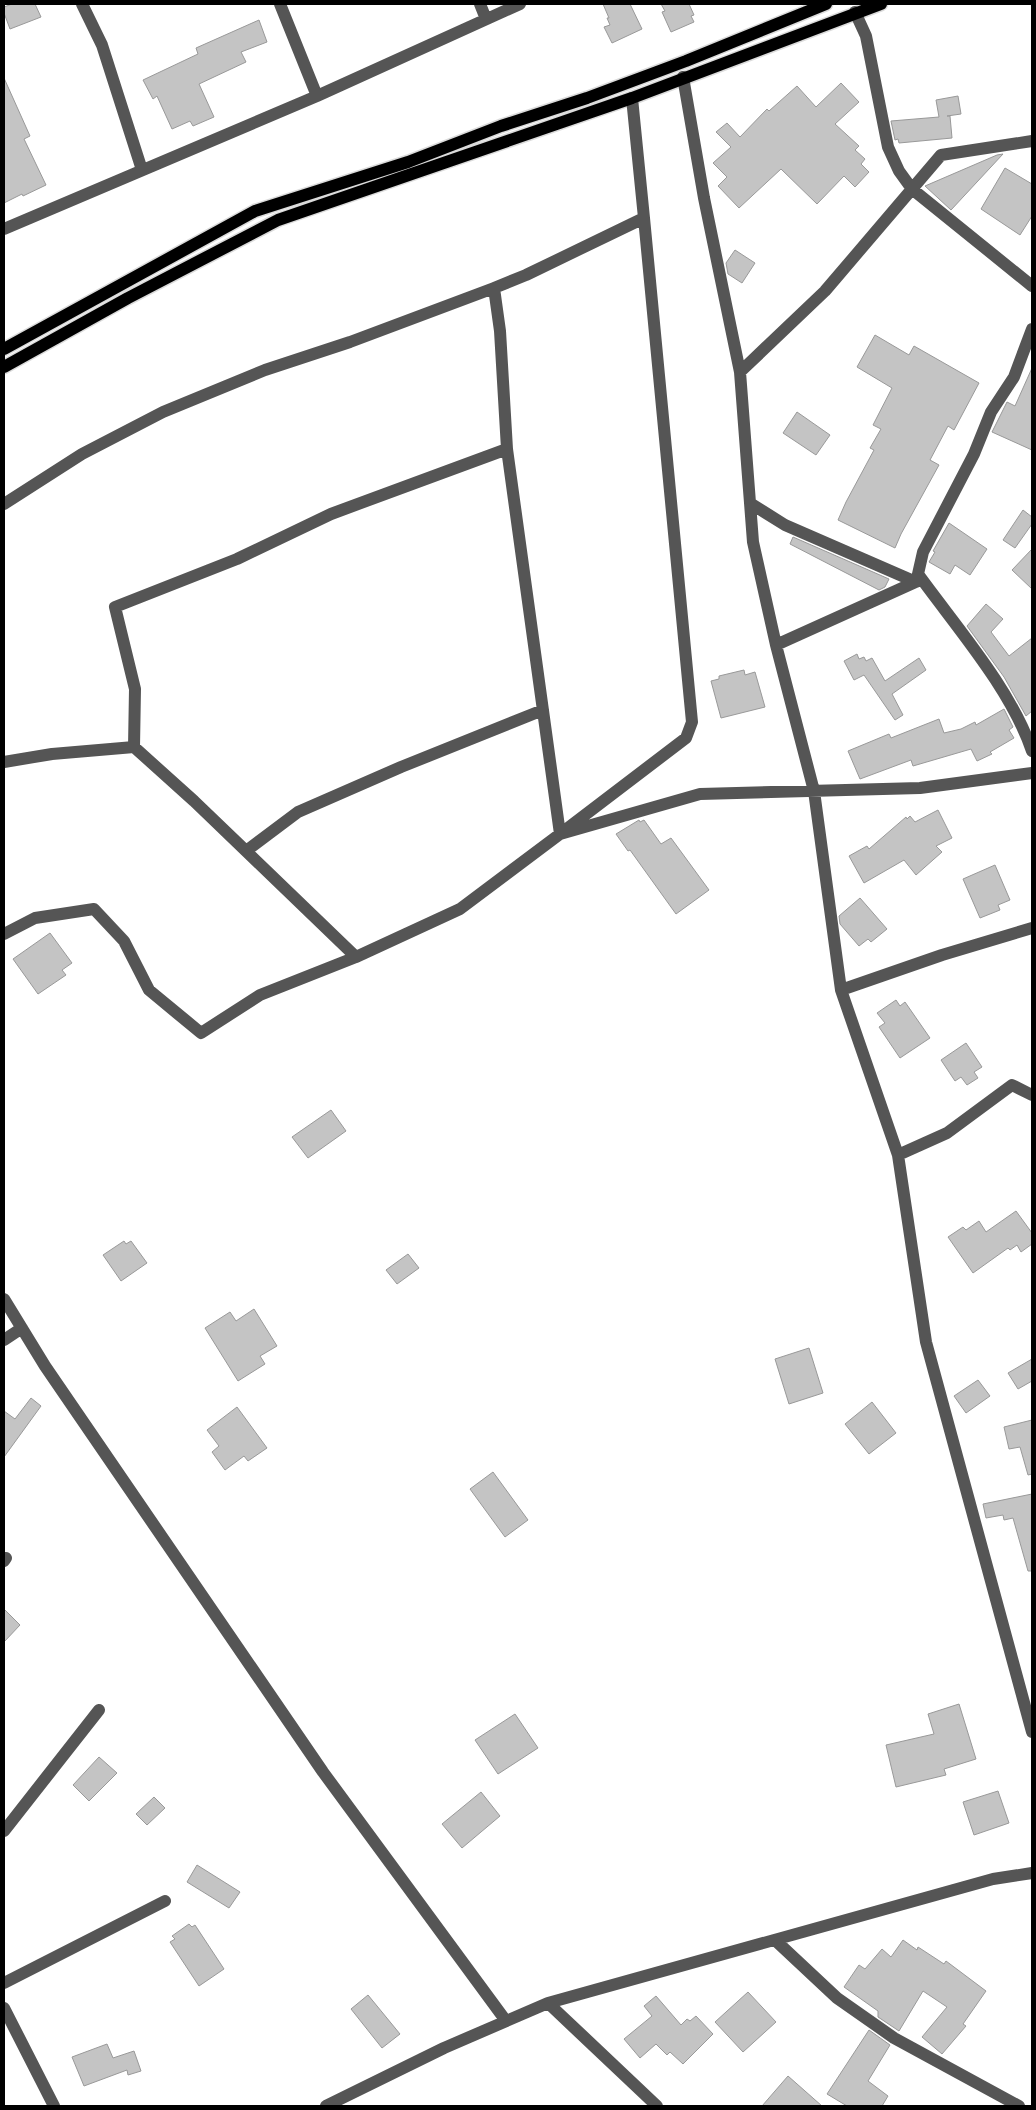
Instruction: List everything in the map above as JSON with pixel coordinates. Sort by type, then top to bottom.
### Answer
[{"type":"main road","points":[[4,349],[255,211],[408,162],[501,126],[587,98],[686,61],[826,4]]},
{"type":"main road","points":[[4,367],[128,298],[278,220],[632,98],[880,4]]},
{"type":"street","points":[[82,4],[102,45],[142,170]]},
{"type":"street","points":[[280,4],[317,96]]},
{"type":"street","points":[[480,4],[486,19]]},
{"type":"street","points":[[4,229],[317,96],[520,4]]},
{"type":"street","points":[[855,12],[866,36],[888,147],[899,171],[912,189],[1032,286]]},
{"type":"street","points":[[684,78],[704,198],[740,372],[753,542],[776,645],[814,791],[841,990],[898,1155],[926,1342],[1032,1732]]},
{"type":"street","points":[[4,934],[35,918],[94,909],[124,941],[149,990],[201,1033],[260,995],[356,957],[460,909],[686,738],[692,722],[632,98]]},
{"type":"street","points":[[740,372],[825,291],[941,155],[1032,141]]},
{"type":"street","points":[[4,504],[82,454],[163,412],[265,370],[350,342],[494,288],[526,275],[644,218]]},
{"type":"street","points":[[494,288],[500,331],[507,449],[560,834]]},
{"type":"street","points":[[919,581],[918,574],[923,552],[974,454],[991,412],[1014,377],[1032,329]]},
{"type":"street","points":[[356,957],[134,746],[135,689],[115,607],[237,559],[331,514],[507,449]]},
{"type":"street","points":[[750,503],[785,526],[919,581],[990,672],[1024,728],[1032,751]]},
{"type":"street","points":[[776,645],[919,581]]},
{"type":"street","points":[[246,851],[298,812],[401,766],[543,710]]},
{"type":"street","points":[[4,762],[52,754],[134,746]]},
{"type":"street","points":[[560,834],[700,794],[920,788],[1032,773]]},
{"type":"street","points":[[841,990],[942,955],[1032,928]]},
{"type":"street","points":[[898,1155],[947,1133],[1012,1085],[1032,1095]]},
{"type":"street","points":[[4,1299],[45,1366],[323,1772],[506,2021]]},
{"type":"street","points":[[4,1340],[22,1328]]},
{"type":"street","points":[[4,1831],[98,1710]]},
{"type":"street","points":[[326,2106],[444,2048],[548,2003],[993,1879],[1032,1873]]},
{"type":"street","points":[[4,1983],[164,1901]]},
{"type":"street","points":[[774,1940],[837,1998],[894,2038],[1019,2106]]},
{"type":"street","points":[[548,2003],[658,2106]]},
{"type":"street","points":[[4,2008],[54,2106]]},
{"type":"building","points":[[12,4],[35,4],[41,17],[10,29],[4,13],[4,7]]},
{"type":"building","points":[[603,4],[630,4],[642,29],[612,43],[604,27],[610,25]]},
{"type":"building","points":[[661,4],[689,4],[694,15],[691,16],[694,22],[671,32],[662,12],[665,11]]},
{"type":"building","points":[[259,20],[267,42],[241,52],[246,62],[199,84],[214,117],[193,126],[190,121],[172,129],[157,96],[153,99],[143,80],[198,54],[196,48]]},
{"type":"building","points":[[4,78],[30,136],[24,139],[46,185],[4,203]]},
{"type":"building","points":[[841,83],[859,102],[835,124],[859,146],[855,150],[865,159],[861,164],[869,172],[855,187],[844,176],[817,204],[781,169],[739,208],[718,186],[727,177],[713,163],[731,147],[716,132],[727,123],[740,137],[767,109],[769,111],[797,86],[816,107]]},
{"type":"building","points":[[958,96],[961,114],[947,116],[950,116],[952,138],[899,143],[898,139],[895,140],[891,121],[939,117],[936,100]]},
{"type":"building","points":[[1003,154],[951,210],[925,186],[997,155]]},
{"type":"building","points":[[1005,168],[1032,184],[1032,216],[1020,235],[981,209]]},
{"type":"building","points":[[735,250],[755,263],[742,283],[728,274],[726,263]]},
{"type":"building","points":[[875,335],[909,355],[914,346],[979,383],[954,430],[948,426],[930,460],[939,465],[895,548],[838,520],[874,450],[870,448],[881,429],[873,425],[892,388],[857,367]]},
{"type":"building","points":[[1032,368],[1032,450],[992,432],[1007,402],[1015,406]]},
{"type":"building","points":[[797,412],[830,435],[816,455],[783,433]]},
{"type":"building","points":[[1023,510],[1032,517],[1032,524],[1015,548],[1003,540]]},
{"type":"building","points":[[949,523],[987,549],[970,575],[955,565],[950,574],[929,562]]},
{"type":"building","points":[[793,537],[889,579],[885,587],[879,590],[790,544]]},
{"type":"building","points":[[1032,549],[1032,589],[1012,570]]},
{"type":"building","points":[[986,604],[1003,619],[991,632],[1009,656],[1032,638],[1032,711],[1026,716],[1004,677],[967,626]]},
{"type":"building","points":[[857,654],[859,659],[864,657],[866,661],[872,658],[885,681],[919,658],[926,670],[892,694],[903,715],[895,720],[864,675],[854,680],[844,661]]},
{"type":"building","points":[[744,670],[745,675],[755,672],[765,707],[721,718],[711,681],[719,679],[719,676]]},
{"type":"building","points":[[1004,709],[1013,727],[1009,730],[1014,738],[990,752],[992,754],[977,761],[971,749],[913,766],[911,760],[860,779],[848,751],[889,734],[891,738],[939,719],[944,733],[961,729],[975,722],[976,725]]},
{"type":"building","points":[[938,810],[952,838],[936,846],[942,852],[916,875],[904,860],[864,883],[849,856],[867,846],[869,849],[906,817],[907,819],[910,816],[915,822]]},
{"type":"building","points":[[639,820],[640,822],[644,820],[661,844],[671,838],[709,890],[676,914],[630,850],[628,851],[616,834]]},
{"type":"building","points":[[995,865],[1010,900],[998,905],[1000,910],[980,918],[963,879]]},
{"type":"building","points":[[860,898],[887,929],[871,942],[868,939],[859,946],[840,924],[839,916]]},
{"type":"building","points":[[50,933],[72,963],[62,970],[66,975],[38,994],[13,959]]},
{"type":"building","points":[[896,1000],[900,1006],[905,1002],[930,1038],[900,1058],[879,1027],[885,1023],[877,1013]]},
{"type":"building","points":[[966,1043],[982,1067],[974,1072],[978,1078],[967,1085],[961,1077],[955,1081],[941,1060]]},
{"type":"building","points":[[331,1110],[346,1131],[308,1158],[292,1137]]},
{"type":"building","points":[[1016,1211],[1032,1233],[1032,1244],[1021,1252],[1017,1245],[1010,1250],[1008,1248],[973,1273],[948,1237],[963,1227],[966,1230],[979,1221],[986,1232]]},
{"type":"building","points":[[124,1241],[126,1244],[131,1241],[147,1263],[121,1281],[103,1255]]},
{"type":"building","points":[[408,1254],[419,1268],[397,1284],[386,1270]]},
{"type":"building","points":[[254,1309],[277,1346],[260,1356],[265,1364],[238,1381],[205,1328],[230,1312],[236,1321]]},
{"type":"building","points":[[809,1348],[823,1393],[789,1404],[775,1359]]},
{"type":"building","points":[[1032,1359],[1032,1381],[1018,1389],[1008,1373]]},
{"type":"building","points":[[978,1380],[990,1396],[966,1413],[954,1396]]},
{"type":"building","points":[[31,1398],[41,1406],[4,1457],[4,1411],[15,1419]]},
{"type":"building","points":[[872,1402],[896,1433],[869,1454],[845,1424]]},
{"type":"building","points":[[237,1407],[267,1448],[248,1461],[244,1456],[225,1470],[212,1452],[219,1446],[207,1430]]},
{"type":"building","points":[[1032,1420],[1032,1474],[1028,1475],[1020,1447],[1009,1449],[1004,1427]]},
{"type":"building","points":[[493,1472],[528,1520],[505,1537],[470,1489]]},
{"type":"building","points":[[1032,1494],[1032,1571],[1028,1571],[1013,1518],[1004,1520],[1003,1515],[986,1518],[983,1504]]},
{"type":"building","points":[[4,1609],[20,1625],[4,1642]]},
{"type":"building","points":[[959,1704],[976,1759],[944,1769],[946,1775],[896,1787],[886,1745],[934,1734],[928,1714]]},
{"type":"building","points":[[515,1714],[538,1748],[498,1774],[475,1740]]},
{"type":"building","points":[[99,1757],[117,1773],[89,1801],[73,1785]]},
{"type":"building","points":[[998,1791],[1009,1823],[974,1835],[963,1802]]},
{"type":"building","points":[[481,1792],[500,1816],[462,1848],[442,1824]]},
{"type":"building","points":[[154,1797],[165,1808],[147,1825],[136,1814]]},
{"type":"building","points":[[197,1865],[240,1892],[229,1908],[187,1882]]},
{"type":"building","points":[[189,1924],[192,1927],[195,1925],[224,1969],[199,1986],[170,1942],[175,1939],[172,1936]]},
{"type":"building","points":[[903,1940],[917,1950],[918,1947],[944,1964],[946,1961],[986,1991],[963,2024],[966,2026],[942,2054],[922,2037],[947,2007],[923,1991],[899,2031],[878,2017],[878,2011],[844,1987],[859,1965],[865,1969],[882,1949],[891,1957]]},
{"type":"building","points":[[748,1992],[776,2022],[743,2052],[715,2022]]},
{"type":"building","points":[[368,1995],[400,2034],[382,2048],[351,2009]]},
{"type":"building","points":[[656,1996],[681,2025],[687,2019],[690,2021],[696,2016],[713,2034],[683,2064],[670,2052],[667,2055],[656,2044],[640,2058],[624,2039],[652,2016],[644,2006]]},
{"type":"building","points":[[869,2030],[890,2045],[868,2081],[888,2096],[882,2106],[847,2106],[827,2094]]},
{"type":"building","points":[[107,2044],[113,2058],[134,2051],[141,2071],[128,2075],[127,2070],[84,2086],[72,2057]]},
{"type":"building","points":[[788,2076],[822,2106],[762,2106]]}]
